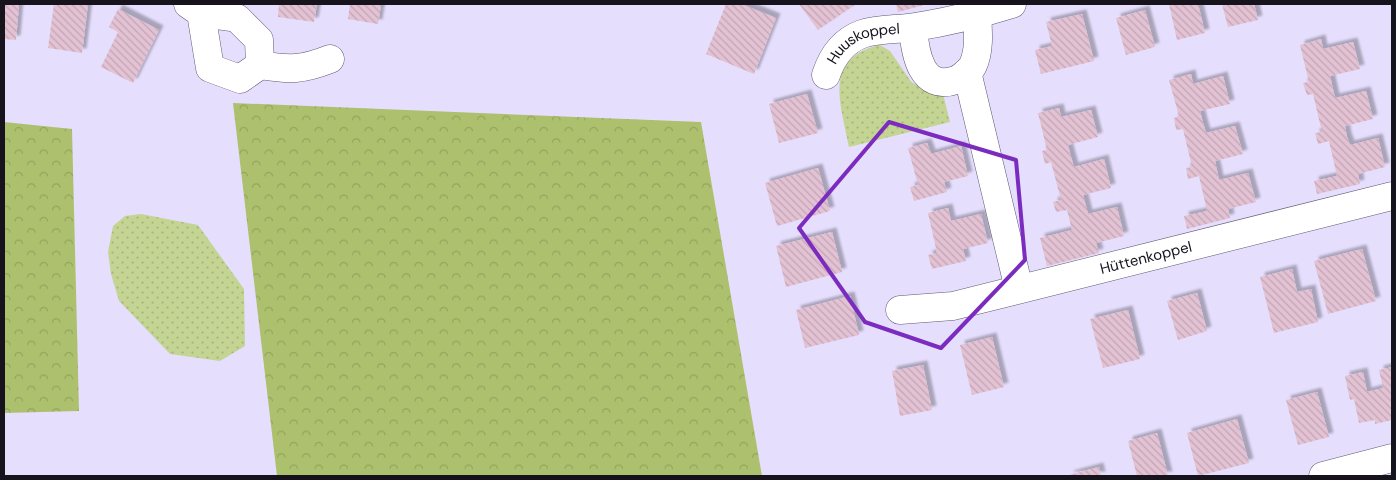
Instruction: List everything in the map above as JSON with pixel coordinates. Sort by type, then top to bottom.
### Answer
[{"type":"street","name":"Huuskoppel","points":[[826,75],[830,62],[840,48],[862,34],[913,28],[978,14],[1012,4]]},
{"type":"street","points":[[260,65],[260,40],[236,18],[194,8],[210,68],[240,79],[260,65],[288,70],[312,66],[330,59]]},
{"type":"street","points":[[978,14],[978,44],[973,66],[967,72],[1019,289]]},
{"type":"street","name":"Huuskoppel","points":[[913,28],[914,46],[921,68],[933,81],[947,83],[960,78],[967,72]]},
{"type":"street","name":"Hüttenkoppel","points":[[900,310],[953,306],[1392,196]]},
{"type":"street","points":[[1323,476],[1392,458]]},
{"type":"highlighted area","points":[[889,122],[1016,160],[1025,260],[941,348],[865,322],[799,228]]},
{"type":"green space","points":[[880,45],[890,51],[912,83],[943,94],[950,122],[849,147],[840,99],[840,84],[843,71],[850,60],[862,51]]},
{"type":"green space","points":[[233,103],[701,122],[762,476],[277,476]]},
{"type":"green space","points":[[4,122],[72,129],[79,411],[4,413]]},
{"type":"green space","points":[[141,214],[198,225],[244,289],[245,346],[220,361],[170,354],[119,301],[111,274],[108,252],[113,226],[125,216]]},
{"type":"building","points":[[4,4],[19,4],[16,40],[4,39]]},
{"type":"building","points":[[54,4],[88,4],[82,53],[48,48]]},
{"type":"building","points":[[279,4],[317,4],[314,22],[278,17]]},
{"type":"building","points":[[350,4],[381,4],[378,24],[348,19]]},
{"type":"building","points":[[726,4],[741,4],[776,18],[754,74],[706,54]]},
{"type":"building","points":[[799,4],[856,4],[818,30]]},
{"type":"building","points":[[896,4],[928,4],[898,12]]},
{"type":"building","points":[[1169,4],[1198,4],[1205,33],[1177,40]]},
{"type":"building","points":[[1222,4],[1254,4],[1258,20],[1228,27]]},
{"type":"building","points":[[118,9],[159,30],[133,83],[101,67],[118,32],[109,27]]},
{"type":"building","points":[[1145,10],[1155,47],[1126,55],[1116,18]]},
{"type":"building","points":[[1082,14],[1094,61],[1041,74],[1035,50],[1052,46],[1046,22]]},
{"type":"building","points":[[1321,39],[1323,49],[1353,42],[1360,69],[1330,76],[1335,98],[1366,91],[1373,119],[1345,126],[1347,137],[1350,145],[1378,138],[1385,167],[1358,174],[1360,184],[1317,194],[1314,181],[1337,176],[1329,141],[1318,144],[1315,133],[1322,132],[1313,94],[1307,95],[1303,83],[1309,82],[1300,45]]},
{"type":"building","points":[[1191,74],[1193,84],[1223,76],[1230,104],[1200,111],[1203,123],[1206,133],[1235,126],[1243,154],[1215,161],[1219,180],[1248,173],[1256,202],[1228,209],[1230,218],[1187,229],[1184,216],[1207,211],[1199,176],[1188,179],[1186,168],[1192,167],[1183,129],[1176,130],[1174,118],[1179,116],[1169,80]]},
{"type":"building","points":[[807,94],[818,133],[779,143],[769,104]]},
{"type":"building","points":[[1059,108],[1061,117],[1091,110],[1098,137],[1068,145],[1071,157],[1074,167],[1104,159],[1111,188],[1083,195],[1088,214],[1117,207],[1124,236],[1096,243],[1099,253],[1047,266],[1040,238],[1072,230],[1067,210],[1056,212],[1053,202],[1061,200],[1051,162],[1045,164],[1042,151],[1047,150],[1038,113]]},
{"type":"building","points":[[927,143],[931,154],[961,146],[968,176],[944,182],[947,192],[914,201],[910,187],[918,185],[908,148]]},
{"type":"building","points":[[818,168],[830,211],[777,226],[765,183]]},
{"type":"building","points":[[948,208],[951,221],[981,214],[988,243],[963,249],[966,261],[932,269],[928,255],[937,253],[928,213]]},
{"type":"building","points":[[832,232],[842,272],[786,287],[776,246]]},
{"type":"building","points":[[1362,249],[1376,301],[1328,314],[1314,261]]},
{"type":"building","points":[[1292,269],[1297,292],[1311,289],[1318,322],[1274,333],[1260,277]]},
{"type":"building","points":[[1197,293],[1207,331],[1178,340],[1167,301]]},
{"type":"building","points":[[850,296],[859,335],[805,348],[796,310]]},
{"type":"building","points":[[1128,310],[1140,359],[1103,368],[1090,319]]},
{"type":"building","points":[[992,337],[1004,387],[972,395],[960,345]]},
{"type":"building","points":[[923,365],[932,410],[900,416],[892,371]]},
{"type":"building","points":[[1392,367],[1392,420],[1375,424],[1375,420],[1359,423],[1354,399],[1350,400],[1345,376],[1363,372],[1367,392],[1383,388],[1379,370]]},
{"type":"building","points":[[1317,392],[1329,437],[1298,445],[1286,400]]},
{"type":"building","points":[[1237,419],[1249,463],[1198,476],[1187,433]]},
{"type":"building","points":[[1157,433],[1168,476],[1137,476],[1128,441]]},
{"type":"building","points":[[1099,467],[1101,476],[1069,475]]}]
